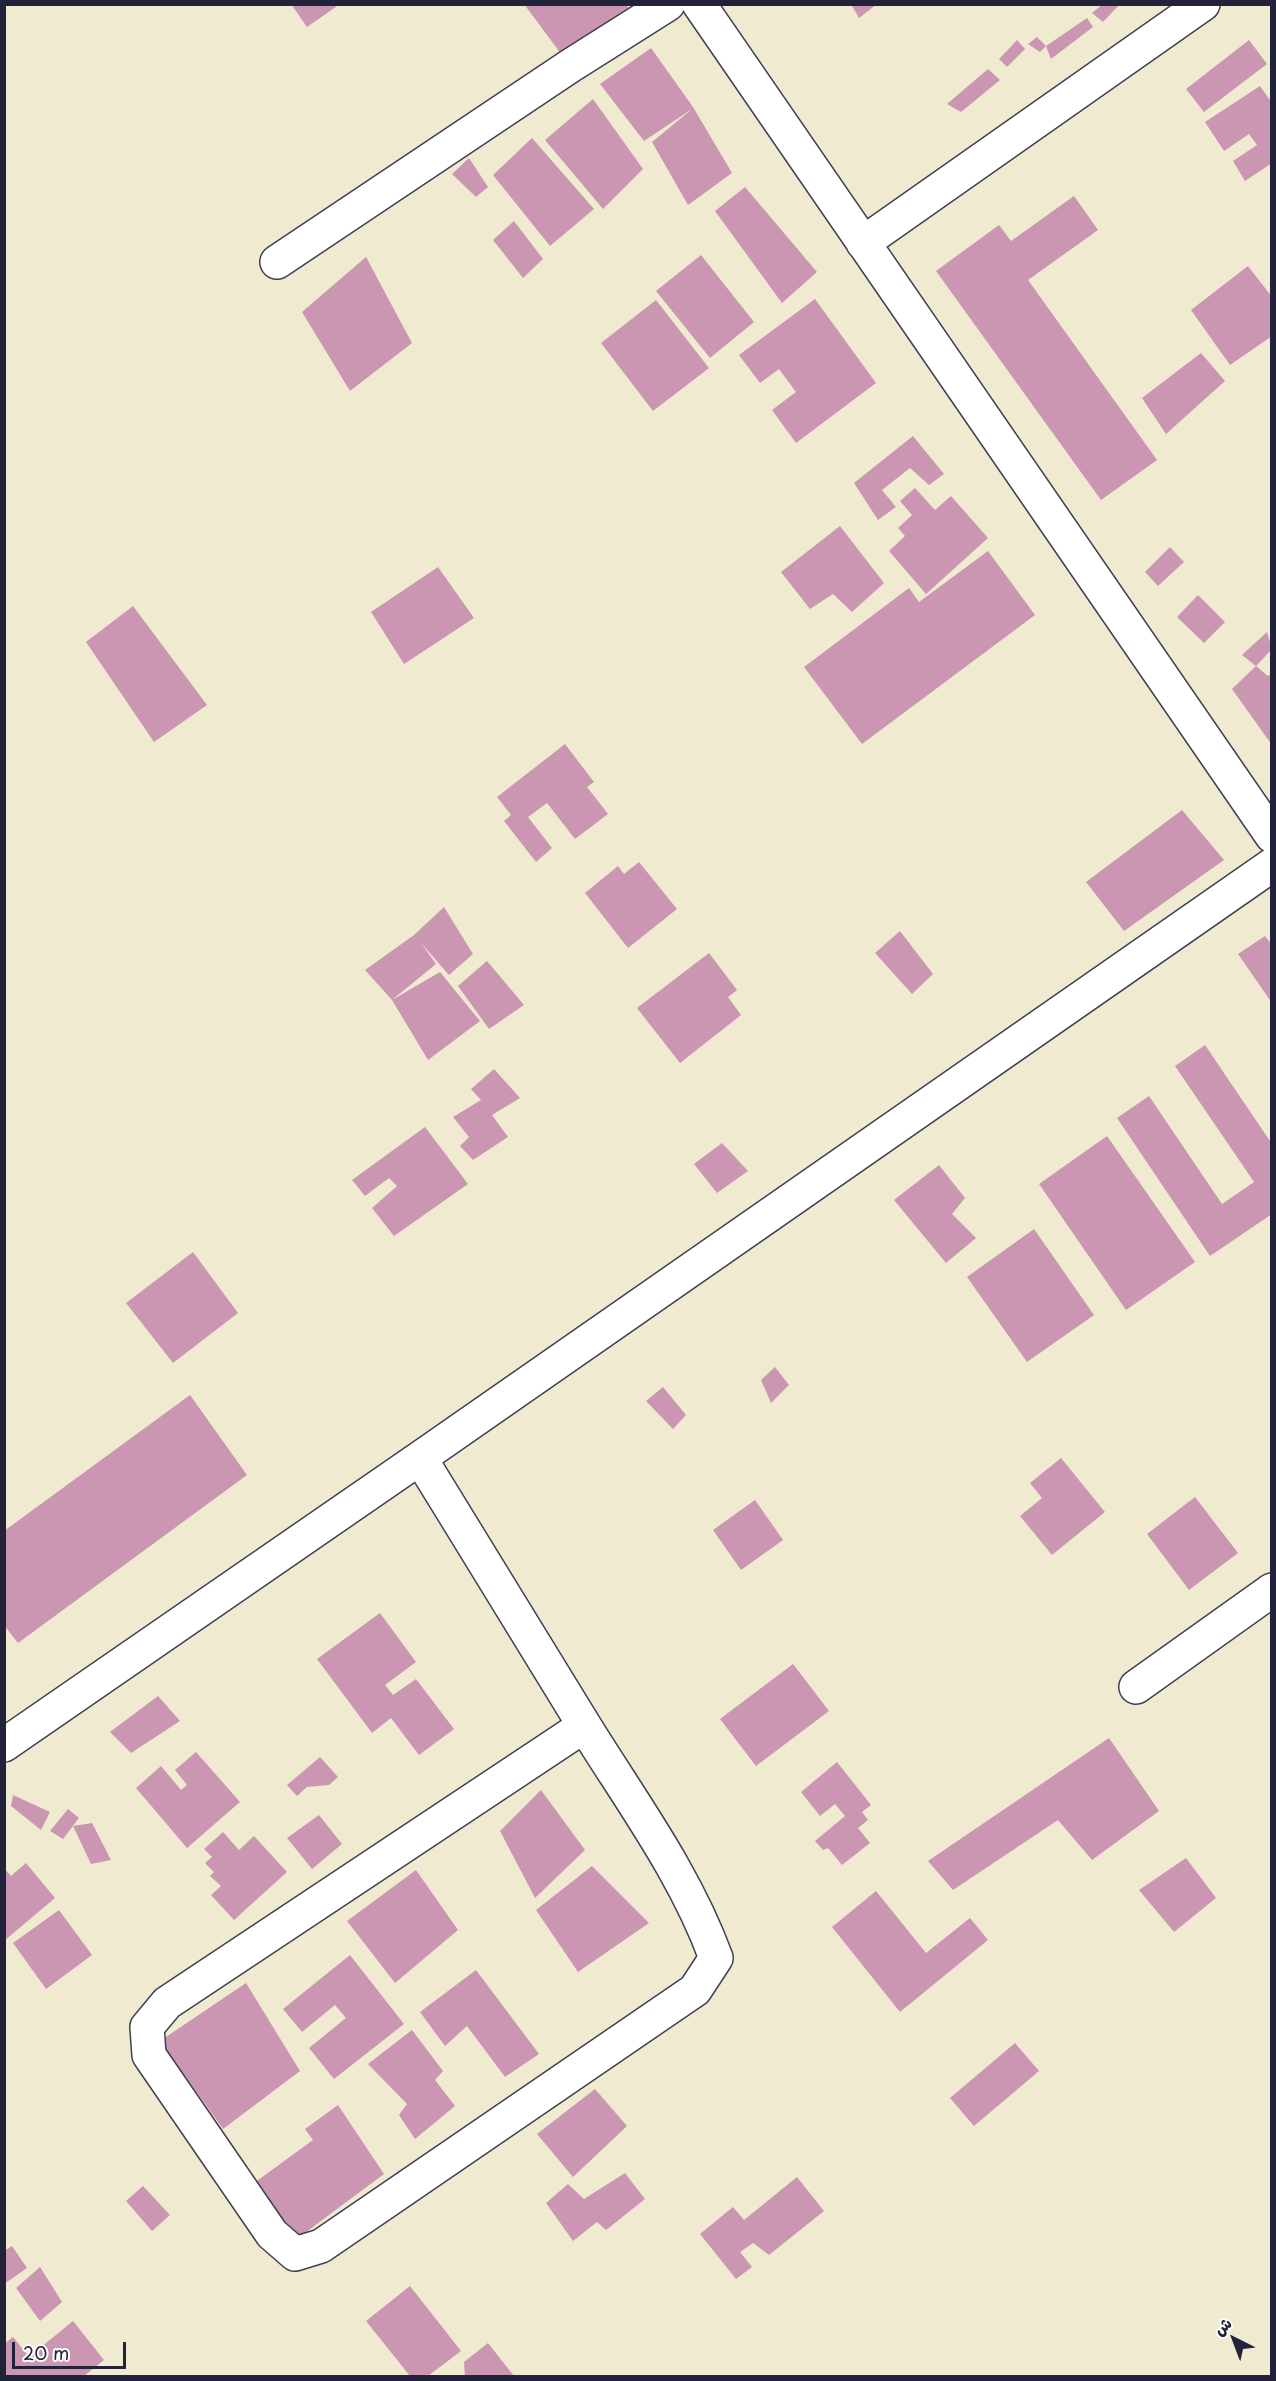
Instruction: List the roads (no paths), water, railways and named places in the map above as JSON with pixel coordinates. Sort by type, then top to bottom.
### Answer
[{"type":"street","points":[[277,262],[570,66],[668,4]]},
{"type":"street","points":[[699,4],[1272,836]]},
{"type":"street","points":[[863,243],[1203,4]]},
{"type":"street","points":[[4,1745],[1272,864]]},
{"type":"street","points":[[420,1458],[584,1726],[671,1862],[704,1924],[716,1958],[695,1990],[321,2246],[295,2254],[272,2234],[149,2055],[147,2027],[167,2003],[584,1726]]},
{"type":"street","points":[[1136,1687],[1272,1590]]}]
